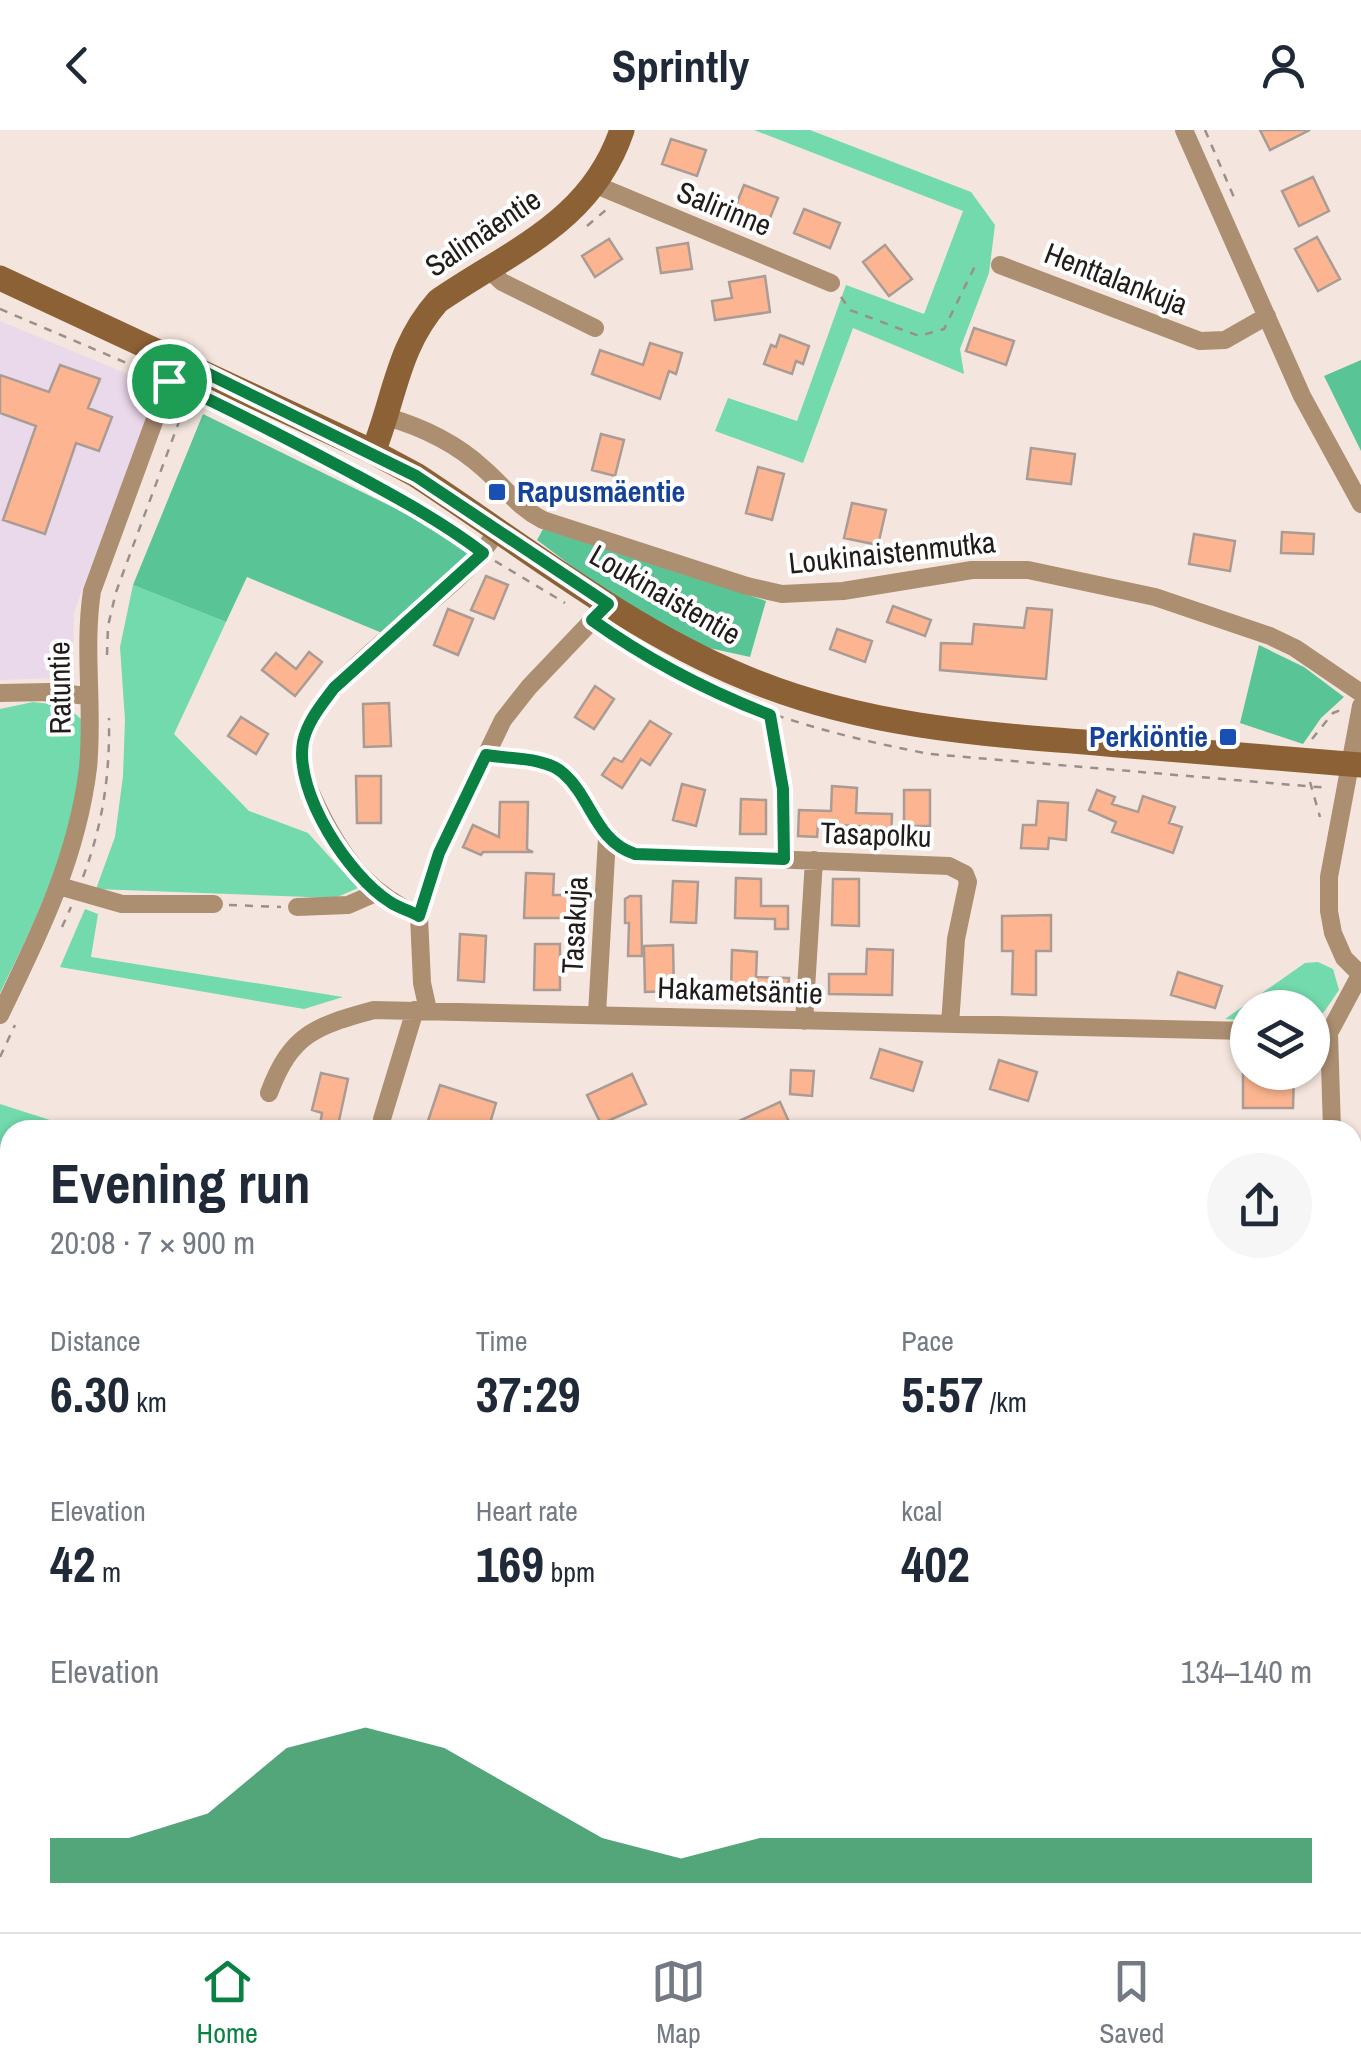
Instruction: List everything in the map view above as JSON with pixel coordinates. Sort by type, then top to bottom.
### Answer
[{"type":"street","name":"Salimäentie","points":[[373,452],[388,417],[398,370],[420,321],[438,302],[571,212],[596,185],[622,130]]},
{"type":"street","points":[[1184,130],[1302,396],[1361,504]]},
{"type":"street","name":"Salirinne","points":[[596,185],[832,284]]},
{"type":"street","name":"Henttalankuja","points":[[1000,265],[1200,341],[1225,340],[1267,316]]},
{"type":"street","points":[[487,268],[502,282],[595,328]]},
{"type":"street","name":"Loukinaistentie","points":[[0,278],[173,370],[373,452],[500,530],[600,612],[790,696],[862,716],[978,734],[1309,760],[1352,772]]},
{"type":"street","name":"Ratuntie","points":[[0,1014],[59,886],[80,816],[88,765],[87,626],[92,590],[173,370]]},
{"type":"street","name":"Loukinaistenmutka","points":[[388,417],[438,437],[482,466],[522,508],[543,520],[746,586],[782,594],[811,594],[972,570],[1028,570],[1155,598],[1270,636],[1296,648],[1361,693]]},
{"type":"street","points":[[419,916],[391,903],[342,854],[309,791],[303,764],[304,741],[315,712],[334,688],[483,553],[500,530]]},
{"type":"street","points":[[382,1120],[422,1010],[419,916],[439,853],[503,720],[600,612]]},
{"type":"street","points":[[0,693],[88,696]]},
{"type":"street","points":[[1330,1020],[1361,975],[1344,958],[1329,911],[1330,877],[1352,772],[1354,707]]},
{"type":"street","points":[[486,755],[548,764],[564,773],[607,838]]},
{"type":"street","name":"Tasapolku","points":[[607,838],[620,850],[635,854],[948,866],[965,874],[967,892],[956,939],[950,1024]]},
{"type":"street","name":"Tasakuja","points":[[597,1014],[607,838]]},
{"type":"street","points":[[804,1022],[814,860]]},
{"type":"street","points":[[59,886],[122,904],[214,904]]},
{"type":"street","points":[[298,907],[348,905],[378,892]]},
{"type":"street","name":"Hakametsäntie","points":[[269,1093],[281,1060],[307,1034],[336,1020],[374,1010],[1230,1031]]},
{"type":"street","points":[[1327,1090],[1331,1120]]},
{"type":"path","points":[[1205,130],[1236,200]]},
{"type":"path","points":[[832,284],[850,310],[919,336],[944,329],[975,266],[1000,265]]},
{"type":"path","points":[[0,309],[173,370],[190,391]]},
{"type":"path","points":[[252,420],[441,522],[483,553],[600,612],[688,681],[770,715],[930,754],[1310,788],[1352,772]]},
{"type":"path","points":[[1310,788],[1312,738],[1333,713],[1354,707]]},
{"type":"path","points":[[770,715],[783,789],[784,859]]},
{"type":"path","points":[[214,904],[298,907]]},
{"type":"shaded area","points":[[0,321],[159,387],[74,612],[73,667],[55,678],[0,680]]},
{"type":"green space","points":[[754,130],[810,130],[971,192],[995,225],[989,273],[960,349],[964,374],[853,328],[803,463],[715,431],[728,398],[797,421],[846,285],[924,314],[963,211]]},
{"type":"green space","points":[[1361,360],[1361,451],[1324,376]]},
{"type":"green space","points":[[203,414],[415,518],[470,554],[387,635],[247,577],[226,622],[133,585]]},
{"type":"green space","points":[[543,529],[766,601],[750,657],[700,646],[618,601],[537,540]]},
{"type":"green space","points":[[133,585],[226,622],[174,734],[249,811],[308,833],[358,888],[335,898],[96,889],[115,837],[123,776],[125,720],[120,647]]},
{"type":"green space","points":[[1259,645],[1304,667],[1344,697],[1321,718],[1303,744],[1240,723]]},
{"type":"green space","points":[[33,702],[67,706],[82,720],[80,778],[54,873],[0,993],[0,709]]},
{"type":"green space","points":[[85,909],[98,914],[91,957],[343,997],[304,1009],[60,967]]},
{"type":"green space","points":[[1318,962],[1333,969],[1339,990],[1330,1003],[1330,990],[1266,990],[1305,963]]},
{"type":"green space","points":[[0,1104],[50,1120],[0,1120]]},
{"type":"building","points":[[1260,130],[1310,130],[1270,150]]},
{"type":"building","points":[[671,139],[706,150],[697,176],[662,164]]},
{"type":"building","points":[[1313,177],[1329,211],[1299,226],[1282,191]]},
{"type":"building","points":[[744,185],[778,198],[768,223],[734,210]]},
{"type":"building","points":[[804,209],[840,223],[830,248],[794,233]]},
{"type":"building","points":[[1317,237],[1340,279],[1318,291],[1295,249]]},
{"type":"building","points":[[609,239],[622,259],[595,277],[582,256]]},
{"type":"building","points":[[688,243],[692,269],[661,273],[657,248]]},
{"type":"building","points":[[885,245],[912,279],[889,296],[863,262]]},
{"type":"building","points":[[765,276],[770,312],[715,320],[712,301],[732,298],[729,282]]},
{"type":"building","points":[[974,328],[1014,341],[1006,365],[966,351]]},
{"type":"building","points":[[780,335],[809,346],[803,364],[796,361],[792,374],[764,364],[771,345],[776,347]]},
{"type":"building","points":[[650,343],[682,353],[676,374],[669,371],[660,399],[592,374],[600,350],[643,365]]},
{"type":"building","points":[[60,365],[100,379],[88,408],[112,417],[99,451],[76,443],[45,534],[3,520],[36,426],[0,413],[0,375],[49,392]]},
{"type":"building","points":[[601,434],[624,440],[615,476],[592,470]]},
{"type":"building","points":[[1031,448],[1075,454],[1071,484],[1027,479]]},
{"type":"building","points":[[758,467],[784,474],[772,520],[746,513]]},
{"type":"building","points":[[852,503],[886,510],[878,545],[844,538]]},
{"type":"building","points":[[1282,532],[1314,534],[1313,554],[1281,553]]},
{"type":"building","points":[[1194,534],[1235,541],[1230,571],[1189,564]]},
{"type":"building","points":[[486,576],[508,585],[494,619],[471,610]]},
{"type":"building","points":[[893,606],[931,620],[925,636],[887,622]]},
{"type":"building","points":[[1027,608],[1052,610],[1046,679],[940,670],[941,643],[972,644],[974,624],[1024,628]]},
{"type":"building","points":[[448,609],[473,619],[458,655],[434,645]]},
{"type":"building","points":[[837,629],[872,641],[865,662],[830,649]]},
{"type":"building","points":[[309,652],[322,662],[295,696],[262,670],[276,653],[296,669]]},
{"type":"building","points":[[595,686],[614,699],[594,729],[575,717]]},
{"type":"building","points":[[389,703],[391,746],[364,747],[363,704]]},
{"type":"building","points":[[241,717],[268,734],[256,754],[228,736]]},
{"type":"building","points":[[650,721],[671,734],[650,765],[641,759],[622,788],[602,775],[614,758],[622,762]]},
{"type":"building","points":[[356,776],[381,776],[381,823],[357,823]]},
{"type":"building","points":[[682,784],[705,790],[696,826],[673,820]]},
{"type":"building","points":[[832,786],[857,788],[856,813],[892,814],[891,837],[872,837],[872,827],[818,824],[817,837],[798,836],[799,810],[831,811]]},
{"type":"building","points":[[904,790],[930,790],[930,826],[904,826]]},
{"type":"building","points":[[1097,790],[1115,797],[1112,804],[1138,812],[1143,796],[1175,807],[1169,823],[1182,827],[1173,853],[1112,832],[1116,822],[1089,810]]},
{"type":"building","points":[[741,799],[766,800],[766,834],[740,834]]},
{"type":"building","points":[[1038,801],[1068,803],[1066,840],[1049,838],[1048,849],[1021,848],[1023,825],[1036,825]]},
{"type":"building","points":[[500,802],[528,802],[527,849],[533,852],[481,855],[463,847],[473,825],[499,837]]},
{"type":"building","points":[[526,873],[554,874],[553,895],[578,895],[578,918],[524,918]]},
{"type":"building","points":[[736,878],[761,879],[761,906],[788,906],[788,929],[775,929],[775,919],[735,918]]},
{"type":"building","points":[[833,879],[859,879],[859,926],[832,925]]},
{"type":"building","points":[[673,881],[698,882],[696,923],[671,922]]},
{"type":"building","points":[[641,896],[642,956],[628,956],[625,899]]},
{"type":"building","points":[[1051,915],[1051,951],[1036,951],[1036,995],[1012,994],[1013,951],[1002,951],[1002,916]]},
{"type":"building","points":[[460,934],[486,936],[484,982],[458,980]]},
{"type":"building","points":[[535,944],[560,944],[560,990],[534,990]]},
{"type":"building","points":[[673,945],[674,991],[645,992],[644,946]]},
{"type":"building","points":[[867,949],[893,950],[892,995],[829,994],[829,974],[866,974]]},
{"type":"building","points":[[732,950],[757,952],[756,977],[789,978],[788,996],[731,993]]},
{"type":"building","points":[[1178,972],[1222,986],[1215,1008],[1171,995]]},
{"type":"building","points":[[880,1049],[922,1062],[913,1091],[871,1078]]},
{"type":"building","points":[[999,1060],[1037,1072],[1028,1101],[990,1089]]},
{"type":"building","points":[[791,1070],[814,1071],[812,1096],[790,1094]]},
{"type":"building","points":[[321,1073],[348,1079],[339,1120],[321,1120],[322,1113],[312,1110]]},
{"type":"building","points":[[632,1074],[646,1104],[610,1120],[599,1120],[587,1095]]},
{"type":"building","points":[[440,1085],[496,1103],[491,1120],[428,1120]]},
{"type":"building","points":[[1243,1090],[1294,1090],[1293,1108],[1243,1108]]},
{"type":"building","points":[[780,1102],[788,1120],[741,1120]]},
{"type":"place","name":"Rapusmäentie","points":[[497,492]]},
{"type":"place","name":"Perkiöntie","points":[[1228,737]]},
{"type":"route","points":[[178,359],[373,452],[500,530],[608,604],[592,620],[628,646],[688,681],[770,715],[783,789],[784,859],[635,854],[620,850],[607,838],[564,773],[548,764],[486,755],[439,853],[419,916],[391,903],[362,879],[342,854],[309,791],[303,764],[304,741],[315,712],[334,688],[483,553],[441,522],[401,500],[236,410],[169,381],[178,359]]}]
